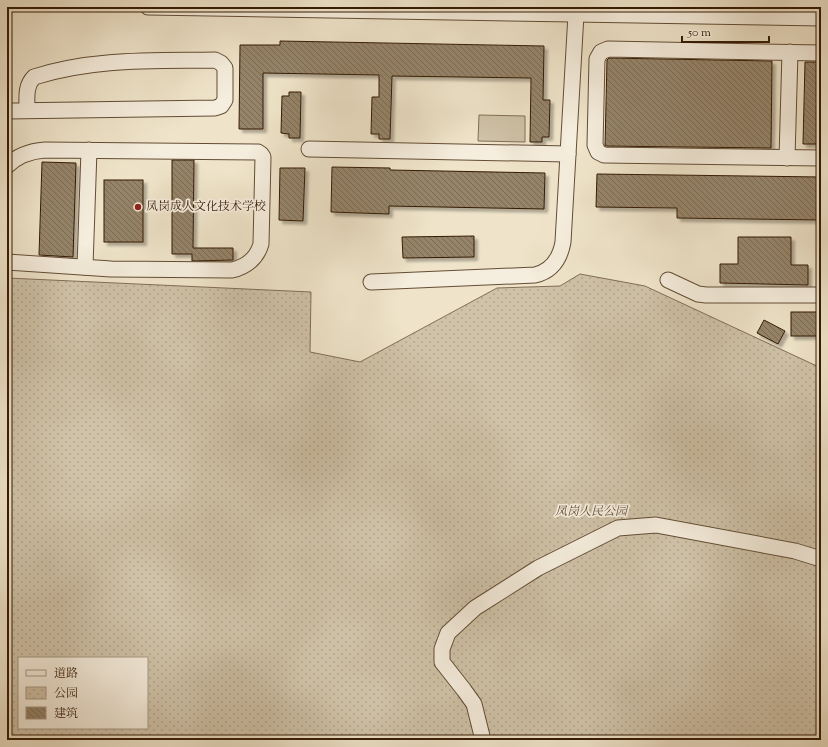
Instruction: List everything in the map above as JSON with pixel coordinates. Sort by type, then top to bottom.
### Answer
[{"type":"street","points":[[148,7],[383,9],[576,14],[695,12],[821,18]]},
{"type":"street","points":[[370,282],[535,275],[544,273],[557,260],[561,252],[576,14]]},
{"type":"street","points":[[821,53],[608,49],[601,52],[597,60],[595,145],[598,152],[604,155],[821,158]]},
{"type":"street","points":[[787,158],[790,52]]},
{"type":"street","points":[[7,111],[215,108],[221,106],[225,100],[225,68],[221,63],[215,60],[124,61],[90,65],[34,77],[27,88],[27,110]]},
{"type":"street","points":[[309,149],[568,154]]},
{"type":"street","points":[[85,267],[89,150]]},
{"type":"street","points":[[7,166],[21,156],[36,151],[89,150],[258,152],[263,157],[260,249],[254,258],[242,267],[232,270],[111,269],[7,262]]},
{"type":"street","points":[[668,280],[698,294],[706,295],[821,295]]},
{"type":"street","points":[[483,740],[474,704],[442,662],[442,649],[448,633],[475,608],[538,568],[618,528],[656,525],[796,551],[821,559]]},
{"type":"green space","points":[[479,115],[525,116],[525,142],[478,141]]},
{"type":"green space","name":"凤岗人民公园","points":[[580,274],[645,286],[821,368],[821,740],[7,740],[7,278],[311,292],[310,352],[360,362],[497,288],[560,286]]},
{"type":"building","points":[[280,41],[544,46],[543,100],[550,100],[549,137],[542,137],[542,142],[530,142],[531,78],[392,76],[390,139],[379,139],[379,134],[371,134],[372,97],[379,97],[379,75],[263,73],[263,129],[239,129],[240,45],[280,45]]},
{"type":"building","points":[[609,58],[772,61],[771,148],[605,146],[607,60]]},
{"type":"building","points":[[805,62],[821,62],[821,144],[803,144]]},
{"type":"building","points":[[289,92],[301,92],[300,138],[289,138],[289,134],[281,133],[282,96],[289,96]]},
{"type":"building","points":[[172,160],[194,160],[193,248],[233,248],[233,260],[192,261],[192,254],[172,254]]},
{"type":"building","points":[[42,162],[76,163],[73,257],[39,255]]},
{"type":"building","points":[[332,167],[390,168],[390,170],[545,173],[544,209],[389,206],[389,214],[331,212]]},
{"type":"building","points":[[280,168],[305,168],[303,221],[279,220]]},
{"type":"building","points":[[597,174],[821,177],[821,220],[677,218],[677,208],[596,207]]},
{"type":"building","points":[[104,180],[143,180],[143,242],[104,242]]},
{"type":"building","points":[[474,236],[474,257],[403,258],[402,237]]},
{"type":"building","points":[[738,237],[791,237],[791,265],[808,265],[808,285],[720,283],[720,264],[738,264]]},
{"type":"building","points":[[791,312],[821,312],[821,336],[791,336]]},
{"type":"building","points":[[764,320],[785,331],[778,344],[757,333]]},
{"type":"place","name":"凤岗成人文化技术学校","points":[[138,207]]}]
